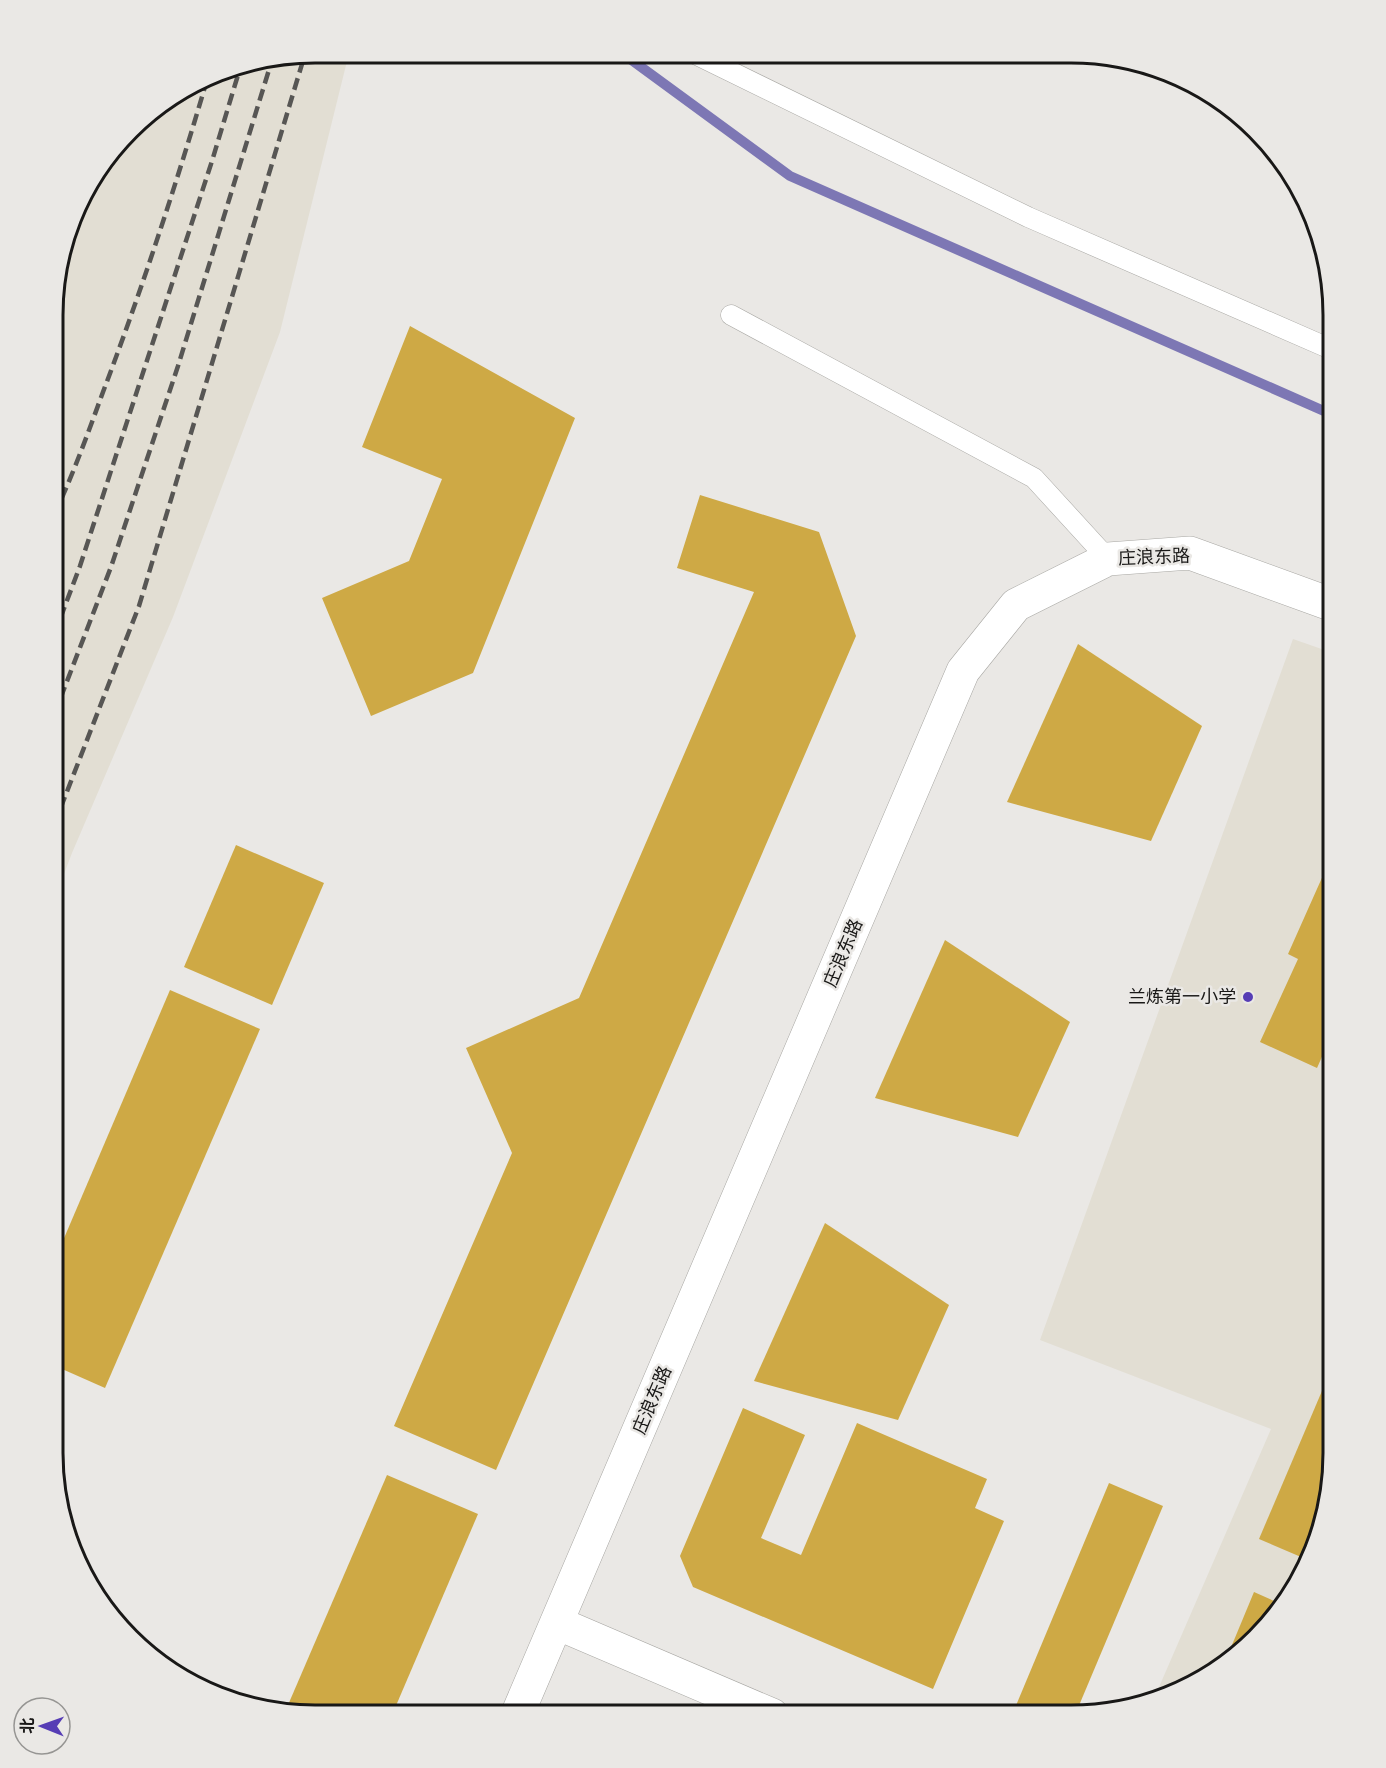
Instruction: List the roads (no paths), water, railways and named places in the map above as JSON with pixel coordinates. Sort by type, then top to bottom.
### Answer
[{"type":"street","name":"庄浪东路","points":[[521,1705],[963,671],[1016,604],[1108,559],[1190,553],[1323,601]]},
{"type":"street","points":[[557,1623],[749,1705]]},
{"type":"lane","points":[[713,63],[1028,217],[1323,345]]},
{"type":"lane","points":[[731,315],[1034,478],[1108,559]]},
{"type":"waterway","points":[[636,63],[790,176],[1323,411]]},
{"type":"railway","points":[[63,802],[139,606],[302,64]]},
{"type":"railway","points":[[63,692],[111,567],[178,366],[270,67]]},
{"type":"railway","points":[[63,611],[80,566],[238,75]]},
{"type":"railway","points":[[63,496],[131,315],[171,198],[204,89]]},
{"type":"place","name":"兰炼第一小学","points":[[1248,997]]}]
